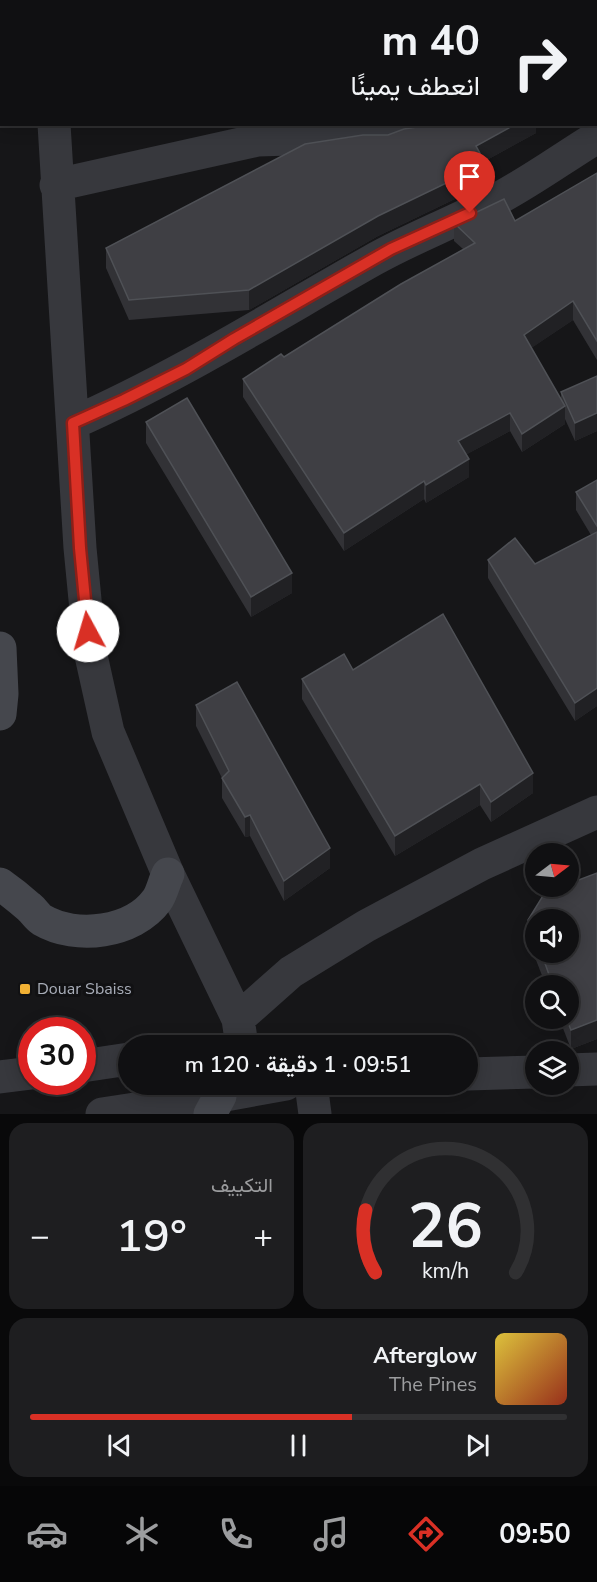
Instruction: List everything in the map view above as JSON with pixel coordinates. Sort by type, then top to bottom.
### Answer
[{"type":"main road","points":[[0,648],[2,694],[0,714]]},
{"type":"main road","points":[[0,884],[41,920],[79,932],[96,931],[121,926],[140,915],[156,900],[168,874]]},
{"type":"street","points":[[54,126],[81,560],[90,651],[108,732],[236,1035]]},
{"type":"street","points":[[56,185],[258,140],[387,135],[412,126]]},
{"type":"street","points":[[73,423],[186,369],[391,249],[489,203],[597,137]]},
{"type":"street","points":[[239,1035],[291,972],[366,926],[482,864],[597,813]]},
{"type":"street","points":[[96,1064],[118,1061]]},
{"type":"street","points":[[579,1070],[597,1069]]},
{"type":"street","points":[[478,1074],[525,1072]]},
{"type":"street","points":[[0,1077],[18,1075]]},
{"type":"street","points":[[312,1095],[315,1114]]},
{"type":"street","points":[[102,1114],[219,1098]]},
{"type":"building","points":[[424,126],[512,126],[476,146],[486,164],[378,216],[249,290],[129,300],[106,248],[305,144],[363,135],[388,135],[404,129]]},
{"type":"building","points":[[597,173],[597,341],[573,301],[524,335],[565,406],[522,434],[510,413],[458,441],[469,459],[426,485],[424,481],[344,533],[243,379],[281,354],[284,357],[401,284],[475,243],[454,223],[504,199],[515,221]]},
{"type":"building","points":[[597,376],[597,413],[575,423],[561,392]]},
{"type":"building","points":[[187,398],[292,573],[251,597],[146,422]]},
{"type":"building","points":[[597,480],[597,526],[576,492]]},
{"type":"building","points":[[597,532],[597,688],[575,703],[488,560],[515,538],[535,564]]},
{"type":"building","points":[[443,614],[533,773],[491,802],[480,784],[395,836],[302,679],[344,654],[353,670]]},
{"type":"building","points":[[237,682],[330,848],[284,881],[250,815],[245,817],[222,778],[229,771],[196,705]]},
{"type":"building","points":[[597,873],[597,1020],[579,1027],[579,975],[549,975],[545,963],[579,963],[579,909],[535,909],[542,897],[579,897],[579,880]]},
{"type":"place","name":"Douar Sbaiss","points":[[25,989]]},
{"type":"route","points":[[88,631],[80,548],[73,423],[186,369],[391,249],[470,213]]}]
